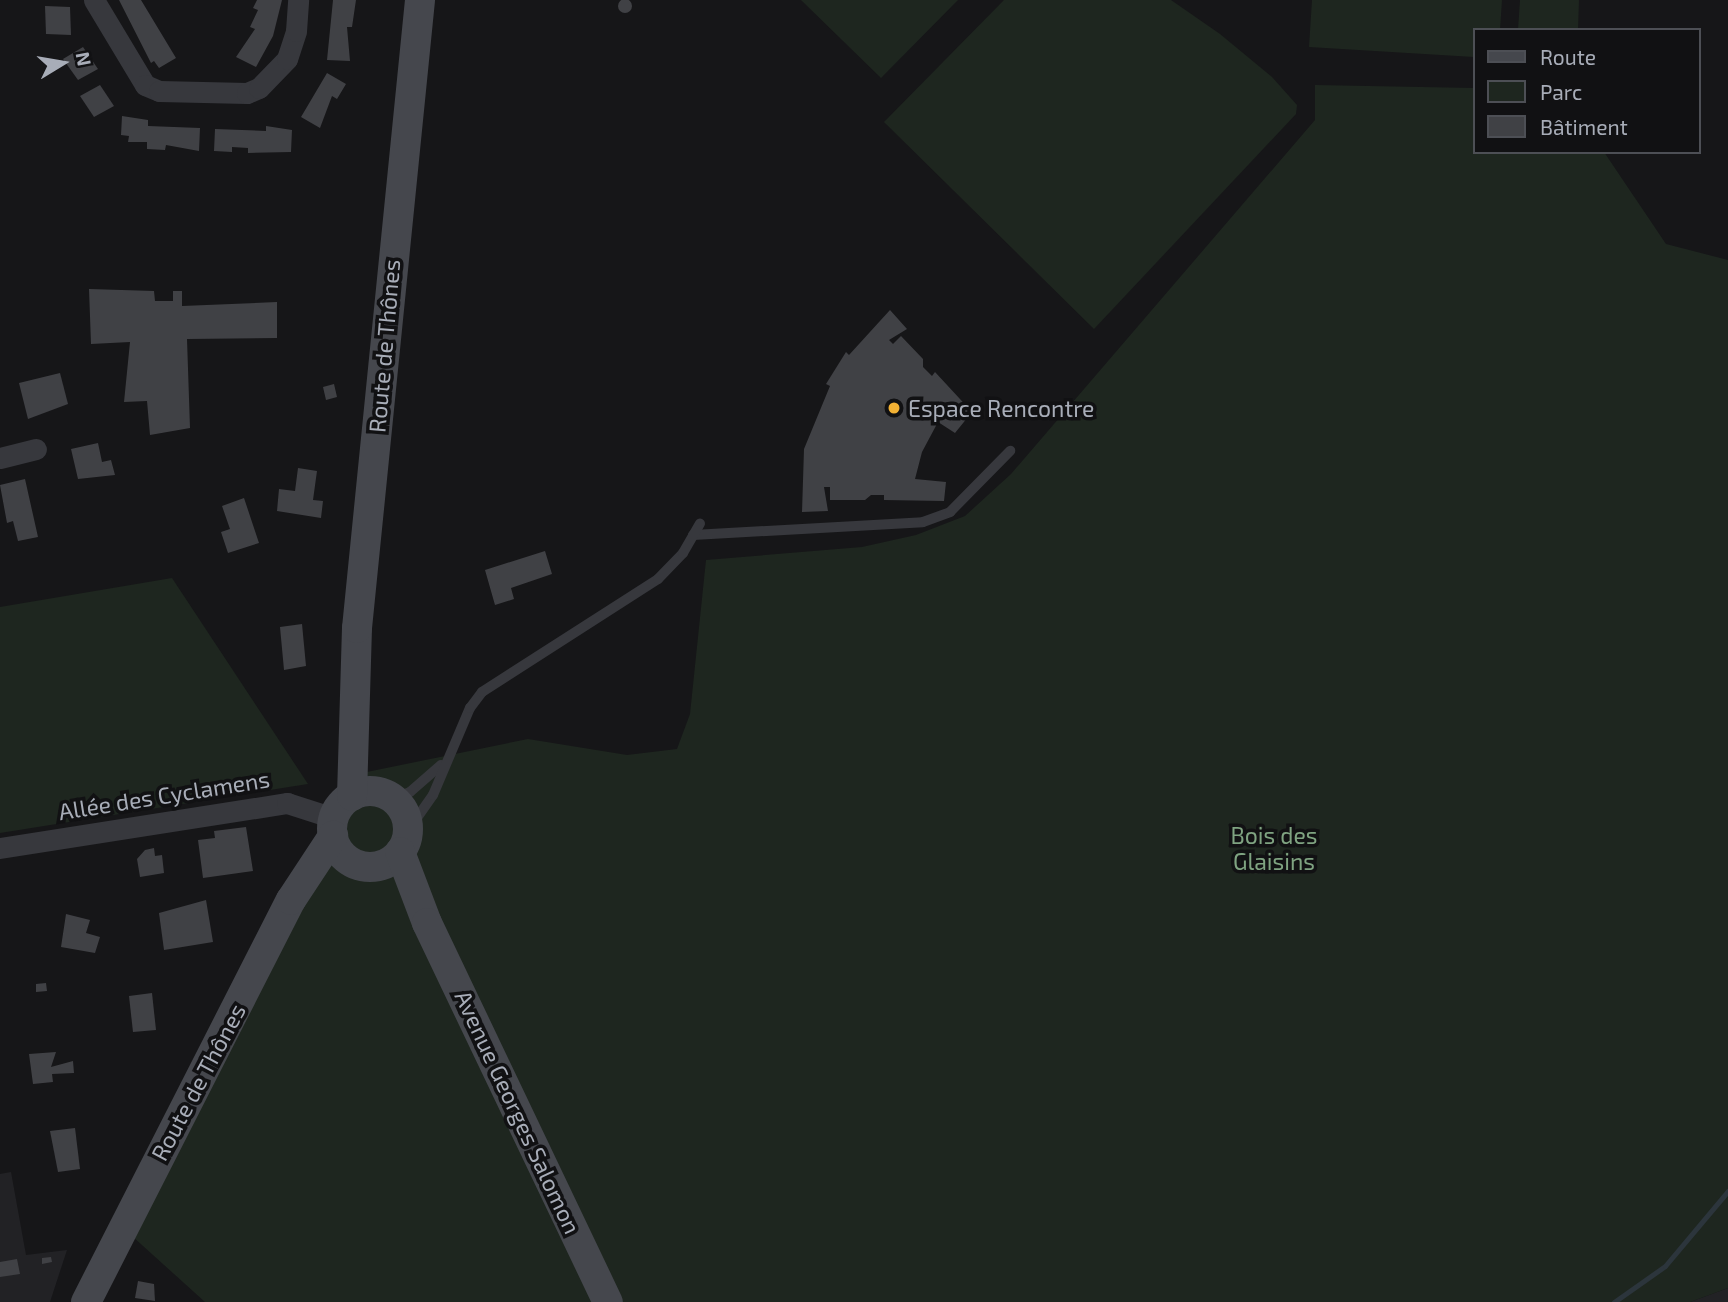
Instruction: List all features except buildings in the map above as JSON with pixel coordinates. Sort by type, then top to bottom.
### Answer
[{"type":"main road","name":"Route de Thônes","points":[[86,1302],[122,1227],[273,937],[358,808],[357,628],[420,0]]},
{"type":"main road","name":"Avenue Georges Salomon","points":[[358,808],[404,813],[385,854],[427,923],[608,1302]]},
{"type":"main road","points":[[358,808],[345,858],[385,854]]},
{"type":"main road","name":"Route de Thônes","points":[[273,937],[322,880],[385,854]]},
{"type":"main road","name":"Route de Thônes","points":[[70,1302],[122,1227]]},
{"type":"street","points":[[94,0],[145,85],[159,91],[247,93],[259,88],[288,59],[296,31],[298,0]]},
{"type":"street","points":[[0,458],[36,449]]},
{"type":"street","name":"Allée des Cyclamens","points":[[0,848],[287,803],[358,808]]},
{"type":"lane","points":[[693,535],[923,522],[950,512],[1010,451]]},
{"type":"lane","points":[[385,854],[433,794],[445,760],[470,708],[491,683],[658,579],[700,523]]},
{"type":"lane","points":[[358,808],[427,780],[445,760]]},
{"type":"shaded area","points":[[11,1172],[26,1255],[67,1250],[50,1302],[0,1302],[0,1174]]},
{"type":"shaded area","points":[[1728,1288],[1728,1302],[1690,1302]]},
{"type":"green space","points":[[801,0],[958,0],[881,78]]},
{"type":"green space","points":[[1004,0],[1171,0],[1220,34],[1272,77],[1297,105],[1296,114],[1094,329],[884,122]]},
{"type":"green space","points":[[1312,0],[1502,0],[1500,28],[1472,28],[1472,57],[1309,47]]},
{"type":"green space","points":[[1520,0],[1579,0],[1578,28],[1518,28]]},
{"type":"green space","name":"Bois des Glaisins","points":[[1315,85],[1472,88],[1472,154],[1605,154],[1666,244],[1728,260],[1728,1288],[1690,1302],[205,1302],[122,1227],[357,774],[528,739],[627,755],[677,749],[690,714],[706,560],[862,547],[916,535],[965,516],[1011,474],[1315,120]]},
{"type":"green space","points":[[172,578],[308,784],[0,833],[0,607]]},
{"type":"waterway","points":[[1614,1302],[1665,1266],[1728,1191]]},
{"type":"place","name":"Espace Rencontre","points":[[894,408]]}]
